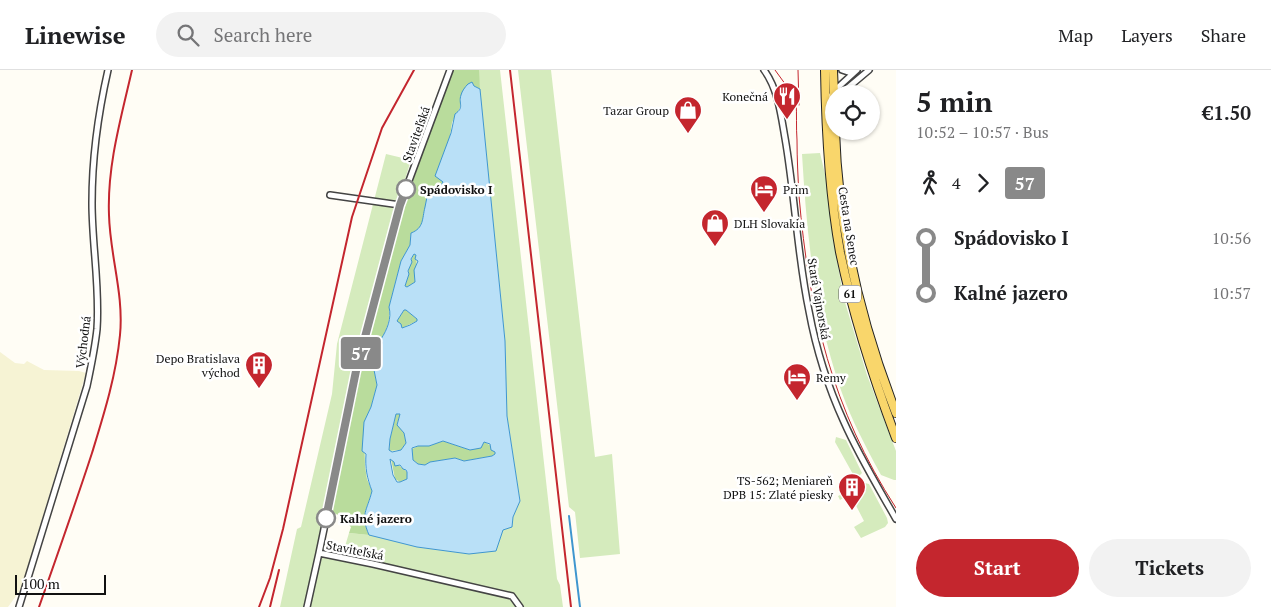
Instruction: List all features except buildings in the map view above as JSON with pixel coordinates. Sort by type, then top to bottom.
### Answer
[{"type":"main road","name":"Cesta na Senec","points":[[825,70],[825,85]]},
{"type":"main road","points":[[833,70],[834,85]]},
{"type":"main road","name":"Cesta na Senec","points":[[827,140],[840,250],[869,364],[896,438]]},
{"type":"main road","name":"Cesta na Senec","points":[[836,140],[838,182],[847,246],[876,355],[896,413]]},
{"type":"street","name":"Východná","points":[[19,607],[87,386],[94,350],[97,310],[93,182],[99,113],[108,70]]},
{"type":"street","name":"Staviteľská","points":[[450,70],[400,205],[356,371],[319,553],[512,596],[520,607]]},
{"type":"street","name":"Stará Vajnorská","points":[[764,70],[773,86],[783,124],[792,178],[804,285],[818,352],[844,422],[861,458],[896,519]]},
{"type":"street","name":"Cesta na Senec","points":[[825,70],[831,85]]},
{"type":"street","points":[[842,70],[848,72],[856,71]]},
{"type":"street","points":[[851,85],[869,70]]},
{"type":"street","points":[[841,85],[856,71]]},
{"type":"street","points":[[330,195],[400,205]]},
{"type":"street","points":[[307,607],[319,553]]},
{"type":"shaded area","points":[[0,352],[15,363],[24,364],[27,361],[44,370],[86,373],[21,589],[8,607],[0,607]]},
{"type":"green space","points":[[453,70],[479,70],[480,89],[474,86],[460,99],[460,109],[452,123],[443,182],[424,210],[424,221],[418,231],[411,233],[410,245],[401,261],[389,307],[388,324],[381,339],[383,343],[376,358],[374,370],[377,385],[364,423],[365,466],[367,479],[372,491],[365,517],[369,535],[349,533],[351,527],[340,516],[330,511],[355,396],[394,244],[416,172]]},
{"type":"green space","points":[[479,70],[500,70],[557,579],[560,585],[563,607],[280,607],[297,529],[301,527],[332,394],[337,344],[386,154],[411,160],[398,202],[355,368],[325,507],[324,539],[330,551],[343,553],[349,533],[369,535],[417,547],[469,554],[503,530],[512,526],[513,517],[520,501],[507,416],[505,341]]},
{"type":"green space","points":[[518,70],[551,70],[595,457],[612,454],[620,554],[580,558],[575,512],[569,507]]},
{"type":"green space","points":[[820,153],[826,178],[844,299],[867,375],[896,451],[896,480],[881,475],[850,414],[832,363],[818,304],[809,245],[802,154]]},
{"type":"green space","points":[[414,254],[416,255],[415,282],[407,287],[405,286]]},
{"type":"green space","points":[[404,310],[417,319],[417,321],[402,328],[397,321]]},
{"type":"green space","points":[[396,414],[400,414],[397,424],[404,433],[406,443],[401,450],[389,451],[390,439]]},
{"type":"green space","points":[[836,437],[846,440],[862,473],[860,475],[854,476],[835,442]]},
{"type":"green space","points":[[443,441],[470,450],[484,442],[493,448],[495,454],[464,461],[455,458],[431,462],[425,465],[418,464],[413,460],[412,449]]},
{"type":"green space","points":[[391,459],[407,472],[407,479],[400,482],[395,479]]},
{"type":"green space","points":[[865,483],[869,484],[888,523],[885,527],[861,538],[854,527],[864,521],[850,494],[840,500],[838,496]]},
{"type":"water","name":"Kalné jazero","points":[[472,82],[474,86],[480,89],[505,341],[507,416],[520,501],[513,517],[512,527],[503,530],[496,551],[469,554],[417,547],[369,535],[365,517],[372,491],[367,473],[366,454],[362,451],[364,422],[371,407],[377,385],[374,370],[376,358],[382,343],[381,339],[388,324],[389,307],[401,261],[410,245],[411,233],[418,229],[422,223],[429,187],[439,188],[443,182],[435,176],[451,133],[455,114],[461,107],[461,94],[468,84]],"holes":[[[414,254],[416,255],[415,259],[418,261],[414,270],[415,282],[407,287],[405,286],[412,262],[411,259]],[[404,310],[417,319],[417,321],[402,328],[401,324],[397,321]],[[396,414],[400,414],[397,425],[404,433],[406,443],[401,450],[392,452],[389,450]],[[443,441],[470,450],[481,448],[484,442],[490,444],[491,450],[495,454],[464,461],[455,458],[430,462],[425,465],[418,464],[413,460],[412,448],[429,446]],[[390,459],[394,462],[395,466],[400,465],[407,472],[407,479],[397,482],[393,475]]]},
{"type":"waterway","points":[[569,516],[580,607]]},
{"type":"tram line","points":[[775,70],[796,102],[797,161],[803,239],[817,320],[827,358],[855,434],[896,508]]},
{"type":"tram line","points":[[798,70],[799,105]]},
{"type":"railway","points":[[39,607],[92,453],[116,365],[121,320],[119,290],[110,230],[110,178],[112,160],[132,70]]},
{"type":"railway","points":[[259,607],[270,578],[283,529],[352,217],[382,128],[414,70]]},
{"type":"railway","points":[[510,70],[571,607]]},
{"type":"railway","points":[[270,607],[279,570]]},
{"type":"bus line","name":"57","points":[[326,518],[356,371],[400,205],[406,189]]},
{"type":"place","name":"Konečná","points":[[787,120]]},
{"type":"place","name":"Tazar Group","points":[[688,134]]},
{"type":"place","name":"Spádovisko I","points":[[406,189]]},
{"type":"place","name":"Prim","points":[[764,213]]},
{"type":"place","name":"DLH Slovakia","points":[[715,247]]},
{"type":"place","name":"Depo Bratislava východ","points":[[259,389]]},
{"type":"place","name":"Remy","points":[[797,401]]},
{"type":"place","name":"TS-562; Meniareň DPB 15: Zlaté piesky","points":[[852,511]]},
{"type":"place","name":"Kalné jazero","points":[[326,518]]}]
